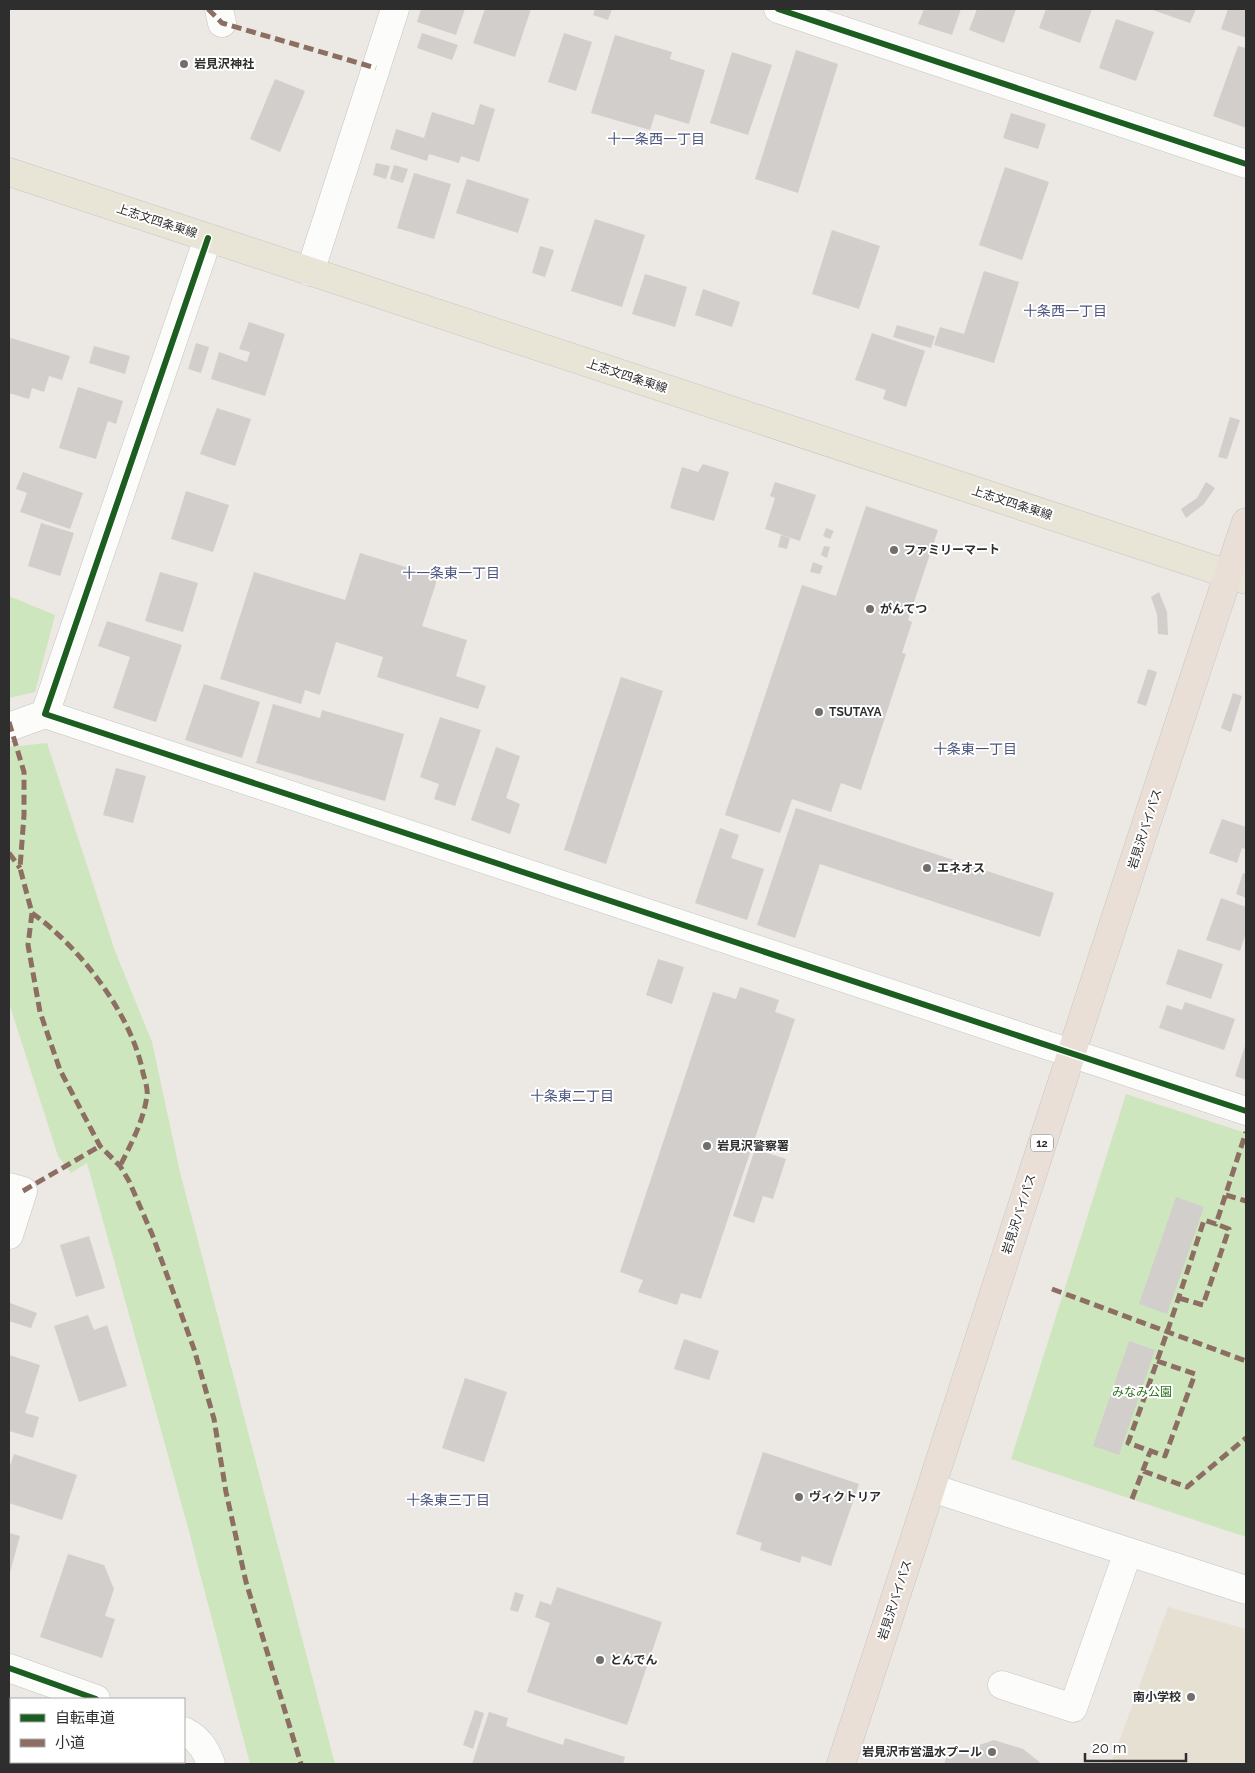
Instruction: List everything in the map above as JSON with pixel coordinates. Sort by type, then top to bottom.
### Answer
[{"type":"highway","name":"岩見沢バイパス","points":[[841,1764],[932,1488],[1070,1053],[1237,577],[1246,522]]},
{"type":"main road","name":"上志文四条東線","points":[[9,172],[1237,577]]},
{"type":"street","points":[[310,272],[395,9]]},
{"type":"street","points":[[778,9],[1246,164]]},
{"type":"street","points":[[46,714],[208,238]]},
{"type":"street","points":[[9,727],[46,714],[1246,1112]]},
{"type":"street","points":[[9,1187],[23,1191],[9,1235]]},
{"type":"street","points":[[932,1488],[1246,1590]]},
{"type":"street","points":[[1002,1685],[1074,1708],[1128,1552]]},
{"type":"street","points":[[9,1668],[93,1698]]},
{"type":"street","points":[[185,1732],[196,1738],[206,1750],[211,1764]]},
{"type":"shaded area","name":"南小学校","points":[[1168,1607],[1246,1629],[1246,1764],[1111,1764]]},
{"type":"green space","points":[[9,596],[55,615],[35,692],[9,698]]},
{"type":"green space","points":[[47,743],[115,951],[152,1042],[180,1172],[335,1764],[250,1764],[187,1524],[87,1163],[71,1173],[58,1156],[9,1003],[9,747]]},
{"type":"green space","name":"みなみ公園","points":[[1126,1094],[1246,1133],[1246,1537],[1011,1459]]},
{"type":"building","points":[[421,9],[465,9],[456,35],[417,22]]},
{"type":"building","points":[[485,9],[531,9],[515,57],[473,43]]},
{"type":"building","points":[[595,9],[612,9],[608,20],[593,15]]},
{"type":"building","points":[[924,9],[961,9],[952,35],[918,24]]},
{"type":"building","points":[[977,9],[1016,9],[1004,43],[969,30]]},
{"type":"building","points":[[1046,9],[1092,9],[1080,43],[1039,28]]},
{"type":"building","points":[[1150,9],[1196,9],[1190,23]]},
{"type":"building","points":[[1228,9],[1246,9],[1246,38],[1221,29]]},
{"type":"building","points":[[1116,19],[1154,32],[1136,81],[1099,68]]},
{"type":"building","points":[[422,33],[458,45],[452,60],[417,48]]},
{"type":"building","points":[[564,33],[592,42],[576,91],[548,82]]},
{"type":"building","points":[[615,35],[672,52],[670,59],[705,70],[689,124],[655,114],[650,130],[591,113]]},
{"type":"building","points":[[1238,46],[1246,48],[1246,128],[1213,116]]},
{"type":"building","points":[[796,50],[838,64],[798,193],[755,179]]},
{"type":"building","points":[[732,52],[772,65],[748,135],[710,123]]},
{"type":"building","points":[[275,79],[305,91],[280,152],[250,139]]},
{"type":"building","points":[[480,104],[495,109],[479,162],[461,156],[459,163],[429,154],[427,161],[390,149],[396,129],[424,138],[432,112],[474,125]]},
{"type":"building","points":[[1011,113],[1046,124],[1038,149],[1003,138]]},
{"type":"building","points":[[376,163],[390,166],[386,179],[373,175]]},
{"type":"building","points":[[394,165],[408,169],[403,183],[390,179]]},
{"type":"building","points":[[1005,167],[1049,182],[1022,260],[979,245]]},
{"type":"building","points":[[414,173],[451,184],[434,239],[397,228]]},
{"type":"building","points":[[467,179],[529,199],[518,233],[456,213]]},
{"type":"building","points":[[595,219],[645,235],[622,307],[571,291]]},
{"type":"building","points":[[832,230],[880,246],[859,309],[812,294]]},
{"type":"building","points":[[540,246],[554,250],[545,277],[532,273]]},
{"type":"building","points":[[984,271],[1019,282],[994,363],[934,345],[940,327],[964,334]]},
{"type":"building","points":[[645,274],[687,287],[675,327],[632,314]]},
{"type":"building","points":[[703,289],[740,302],[732,327],[695,315]]},
{"type":"building","points":[[249,322],[285,334],[265,396],[211,379],[219,352],[247,362],[250,352],[239,349]]},
{"type":"building","points":[[897,325],[935,336],[931,348],[893,337]]},
{"type":"building","points":[[872,333],[925,351],[906,407],[883,399],[886,390],[855,380]]},
{"type":"building","points":[[11,338],[70,356],[62,380],[49,376],[44,392],[32,388],[29,399],[9,393],[9,344]]},
{"type":"building","points":[[196,343],[209,347],[201,373],[188,369]]},
{"type":"building","points":[[94,346],[130,356],[125,374],[89,363]]},
{"type":"building","points":[[78,387],[123,401],[116,424],[108,421],[96,459],[59,448]]},
{"type":"building","points":[[217,408],[251,419],[235,466],[200,454]]},
{"type":"building","points":[[1230,417],[1240,420],[1227,459],[1218,457]]},
{"type":"building","points":[[703,464],[729,472],[714,521],[670,508],[682,467],[698,472]]},
{"type":"building","points":[[23,472],[83,493],[70,529],[20,512],[27,493],[16,489]]},
{"type":"building","points":[[775,482],[816,495],[800,541],[765,529],[775,498],[770,496]]},
{"type":"building","points":[[1206,482],[1215,488],[1204,504],[1186,518],[1181,509],[1197,498]]},
{"type":"building","points":[[186,491],[229,505],[213,552],[171,539]]},
{"type":"building","points":[[866,506],[938,530],[908,620],[912,622],[902,653],[906,654],[861,790],[841,783],[831,812],[792,799],[780,833],[725,815],[802,585],[836,596]]},
{"type":"building","points":[[41,523],[74,533],[60,576],[28,566]]},
{"type":"building","points":[[826,528],[834,531],[830,539],[823,536]]},
{"type":"building","points":[[781,535],[790,538],[787,549],[778,547]]},
{"type":"building","points":[[824,546],[830,547],[827,558],[821,555]]},
{"type":"building","points":[[360,553],[438,577],[422,626],[467,640],[456,676],[486,686],[478,709],[377,677],[383,657],[336,642],[320,695],[305,690],[301,704],[220,679],[254,572],[345,600]]},
{"type":"building","points":[[813,562],[823,566],[820,574],[810,572]]},
{"type":"building","points":[[160,572],[198,583],[183,632],[145,621]]},
{"type":"building","points":[[1159,592],[1167,612],[1168,635],[1158,634],[1157,614],[1151,597]]},
{"type":"building","points":[[107,621],[182,645],[156,722],[113,708],[130,657],[98,646]]},
{"type":"building","points":[[1148,669],[1157,672],[1146,706],[1137,703]]},
{"type":"building","points":[[621,677],[663,691],[606,864],[564,850]]},
{"type":"building","points":[[204,684],[260,702],[242,758],[185,740]]},
{"type":"building","points":[[1233,693],[1242,696],[1231,732],[1221,728]]},
{"type":"building","points":[[273,704],[320,718],[322,710],[404,734],[385,801],[256,763]]},
{"type":"building","points":[[440,717],[481,730],[455,806],[434,799],[439,784],[420,777]]},
{"type":"building","points":[[496,747],[520,756],[506,798],[520,804],[510,834],[471,820]]},
{"type":"building","points":[[116,768],[146,776],[133,823],[103,815]]},
{"type":"building","points":[[796,808],[1054,893],[1040,937],[820,864],[795,938],[757,925]]},
{"type":"building","points":[[1222,819],[1246,827],[1246,849],[1242,848],[1237,863],[1209,853]]},
{"type":"building","points":[[720,828],[739,835],[731,858],[764,869],[747,920],[695,903]]},
{"type":"building","points":[[1243,873],[1246,874],[1246,898],[1236,894]]},
{"type":"building","points":[[1221,898],[1246,907],[1246,933],[1240,951],[1206,940]]},
{"type":"building","points":[[1178,949],[1223,964],[1211,999],[1166,984]]},
{"type":"building","points":[[658,959],[684,967],[672,1004],[646,995]]},
{"type":"building","name":"岩見沢警察署","points":[[740,987],[779,1000],[775,1012],[795,1019],[701,1299],[681,1293],[677,1305],[638,1292],[643,1280],[620,1272],[713,992],[736,999]]},
{"type":"building","points":[[1185,1002],[1235,1019],[1224,1050],[1159,1028],[1167,1005],[1182,1010]]},
{"type":"building","points":[[1246,1043],[1246,1080],[1235,1076]]},
{"type":"building","points":[[755,1149],[786,1159],[773,1199],[763,1196],[754,1223],[733,1216]]},
{"type":"building","points":[[1176,1197],[1204,1207],[1167,1314],[1139,1304]]},
{"type":"building","points":[[89,1236],[105,1288],[76,1297],[60,1245]]},
{"type":"building","points":[[10,1303],[37,1313],[31,1328],[9,1321]]},
{"type":"building","points":[[88,1315],[94,1330],[107,1325],[127,1386],[79,1402],[54,1326]]},
{"type":"building","points":[[684,1339],[719,1351],[709,1380],[674,1369]]},
{"type":"building","points":[[1129,1341],[1155,1350],[1119,1455],[1093,1446]]},
{"type":"building","points":[[9,1355],[40,1365],[25,1413],[39,1417],[33,1438],[9,1431]]},
{"type":"building","points":[[465,1378],[507,1392],[484,1462],[442,1448]]},
{"type":"building","points":[[763,1452],[859,1484],[831,1566],[802,1556],[800,1563],[760,1550],[762,1543],[736,1534]]},
{"type":"building","points":[[14,1454],[77,1475],[62,1520],[9,1503],[9,1469]]},
{"type":"building","points":[[9,1533],[20,1536],[9,1576]]},
{"type":"building","points":[[68,1554],[104,1565],[114,1589],[105,1616],[115,1619],[102,1658],[40,1637]]},
{"type":"building","points":[[557,1587],[662,1622],[627,1725],[527,1692],[550,1623],[535,1617],[540,1601],[551,1605]]},
{"type":"building","points":[[515,1592],[524,1595],[518,1612],[510,1610]]},
{"type":"building","points":[[475,1710],[484,1713],[473,1749],[463,1745]]},
{"type":"building","points":[[489,1712],[508,1718],[506,1726],[563,1745],[565,1738],[625,1757],[623,1764],[472,1764]]},
{"type":"building","name":"岩見沢市営温水プール","points":[[994,1740],[1023,1749],[1042,1764],[944,1764],[947,1756]]},
{"type":"building","points":[[9,1741],[10,1763],[34,1763],[33,1764],[9,1764]]},
{"type":"building","points":[[62,1763],[142,1763],[141,1764]]},
{"type":"marked path","points":[[208,9],[222,23],[376,68]]},
{"type":"marked path","points":[[9,722],[24,772],[24,815],[20,868],[32,913],[28,945],[40,1012],[60,1070],[100,1146],[120,1166],[129,1181],[152,1234],[194,1349],[214,1419],[226,1492],[246,1582],[301,1764]]},
{"type":"marked path","points":[[9,853],[20,868]]},
{"type":"marked path","points":[[32,913],[68,944],[101,984],[128,1028],[137,1051],[147,1095],[140,1123],[120,1166]]},
{"type":"marked path","points":[[1157,1361],[1195,1374],[1165,1456],[1128,1443],[1204,1220],[1216,1224],[1246,1132]]},
{"type":"marked path","points":[[23,1191],[100,1146]]},
{"type":"marked path","points":[[1226,1195],[1246,1201]]},
{"type":"marked path","points":[[1179,1298],[1203,1305],[1229,1229],[1216,1224]]},
{"type":"marked path","points":[[1052,1289],[1246,1361]]},
{"type":"marked path","points":[[1143,1471],[1187,1487],[1246,1438]]},
{"type":"marked path","points":[[1132,1499],[1150,1452]]},
{"type":"cycle path","points":[[778,9],[1246,164]]},
{"type":"cycle path","points":[[208,238],[45,714],[1246,1111]]},
{"type":"cycle path","points":[[9,1668],[93,1698]]},
{"type":"place","name":"岩見沢神社","points":[[184,64]]},
{"type":"place","name":"ファミリーマート","points":[[894,550]]},
{"type":"place","name":"がんてつ","points":[[870,609]]},
{"type":"place","name":"TSUTAYA","points":[[819,712]]},
{"type":"place","name":"エネオス","points":[[927,868]]},
{"type":"place","name":"岩見沢警察署","points":[[707,1146]]},
{"type":"place","name":"ヴィクトリア","points":[[799,1497]]},
{"type":"place","name":"とんでん","points":[[600,1660]]},
{"type":"place","name":"南小学校","points":[[1191,1697]]},
{"type":"place","name":"岩見沢市営温水プール","points":[[992,1752]]},
{"type":"district","name":"十一条西一丁目","points":[[656,139]]},
{"type":"district","name":"十条西一丁目","points":[[1065,311]]},
{"type":"district","name":"十一条東一丁目","points":[[451,573]]},
{"type":"district","name":"十条東一丁目","points":[[975,749]]},
{"type":"district","name":"十条東二丁目","points":[[572,1096]]},
{"type":"district","name":"十条東三丁目","points":[[448,1500]]}]
